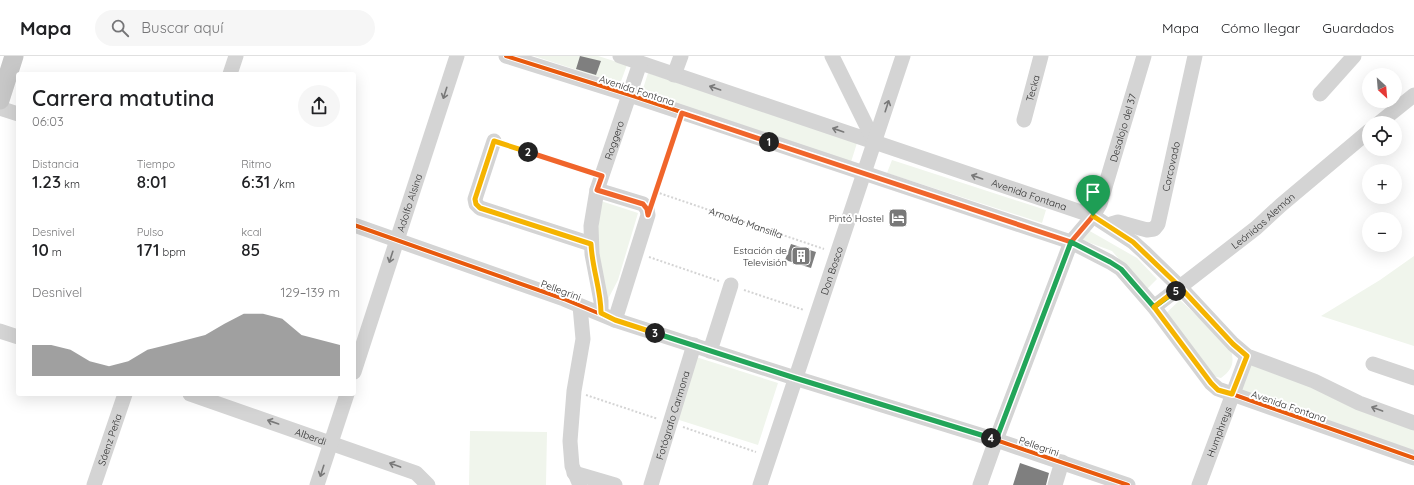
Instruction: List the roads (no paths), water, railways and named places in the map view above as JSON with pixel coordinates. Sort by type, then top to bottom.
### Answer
[{"type":"main road","points":[[0,100],[14,56]]},
{"type":"street","points":[[231,72],[236,56]]},
{"type":"street","name":"Adolfo Alsina","points":[[356,366],[457,56]]},
{"type":"street","name":"Avenida Fontana","points":[[506,56],[630,95],[1071,242],[1121,269],[1154,307],[1211,383],[1218,390],[1414,458]]},
{"type":"street","name":"Avenida Fontana","points":[[620,56],[1093,216],[1133,242],[1180,287],[1233,344],[1247,356],[1314,381],[1359,403],[1414,423]]},
{"type":"street","points":[[674,74],[681,56]]},
{"type":"street","points":[[832,56],[875,143]]},
{"type":"street","name":"Don Bosco","points":[[760,485],[903,56]]},
{"type":"street","name":"Tecka","points":[[1024,120],[1041,56]]},
{"type":"street","name":"Desalojo del 37","points":[[980,485],[1071,242],[1093,216],[1100,204],[1144,56]]},
{"type":"street","name":"Corcovado","points":[[1108,225],[1118,222],[1147,230],[1154,229],[1158,224],[1195,56]]},
{"type":"street","points":[[1320,94],[1354,56]]},
{"type":"street","name":"Roggero","points":[[601,313],[601,301],[592,254],[591,226],[600,183],[640,63]]},
{"type":"street","points":[[1388,116],[1414,95]]},
{"type":"street","points":[[0,108],[16,113]]},
{"type":"street","name":"Leónidas Alemán","points":[[1154,307],[1220,258],[1362,137]]},
{"type":"street","points":[[494,141],[475,199],[476,204],[480,208],[591,244]]},
{"type":"street","points":[[600,183],[643,204],[647,212],[615,320]]},
{"type":"street","name":"Pellegrini","points":[[356,226],[601,313],[615,320],[795,378],[996,440],[1128,485]]},
{"type":"street","points":[[710,351],[731,285]]},
{"type":"street","points":[[580,306],[583,338],[574,391],[570,459],[577,479],[615,485]]},
{"type":"street","points":[[0,331],[16,336]]},
{"type":"street","name":"Fotógrafo Carmona","points":[[650,485],[694,345]]},
{"type":"street","name":"Humphreys","points":[[1199,485],[1247,356]]},
{"type":"street","points":[[1373,364],[1414,378]]},
{"type":"street","name":"Sáenz Peña","points":[[94,485],[124,396]]},
{"type":"street","name":"Alberdi","points":[[196,396],[416,473],[428,485]]},
{"type":"street","points":[[317,485],[346,396]]},
{"type":"street","points":[[1055,485],[1062,462]]},
{"type":"place","name":"Pintó Hostel","points":[[898,218]]},
{"type":"place","name":"Estación de Televisión","points":[[801,256]]}]
